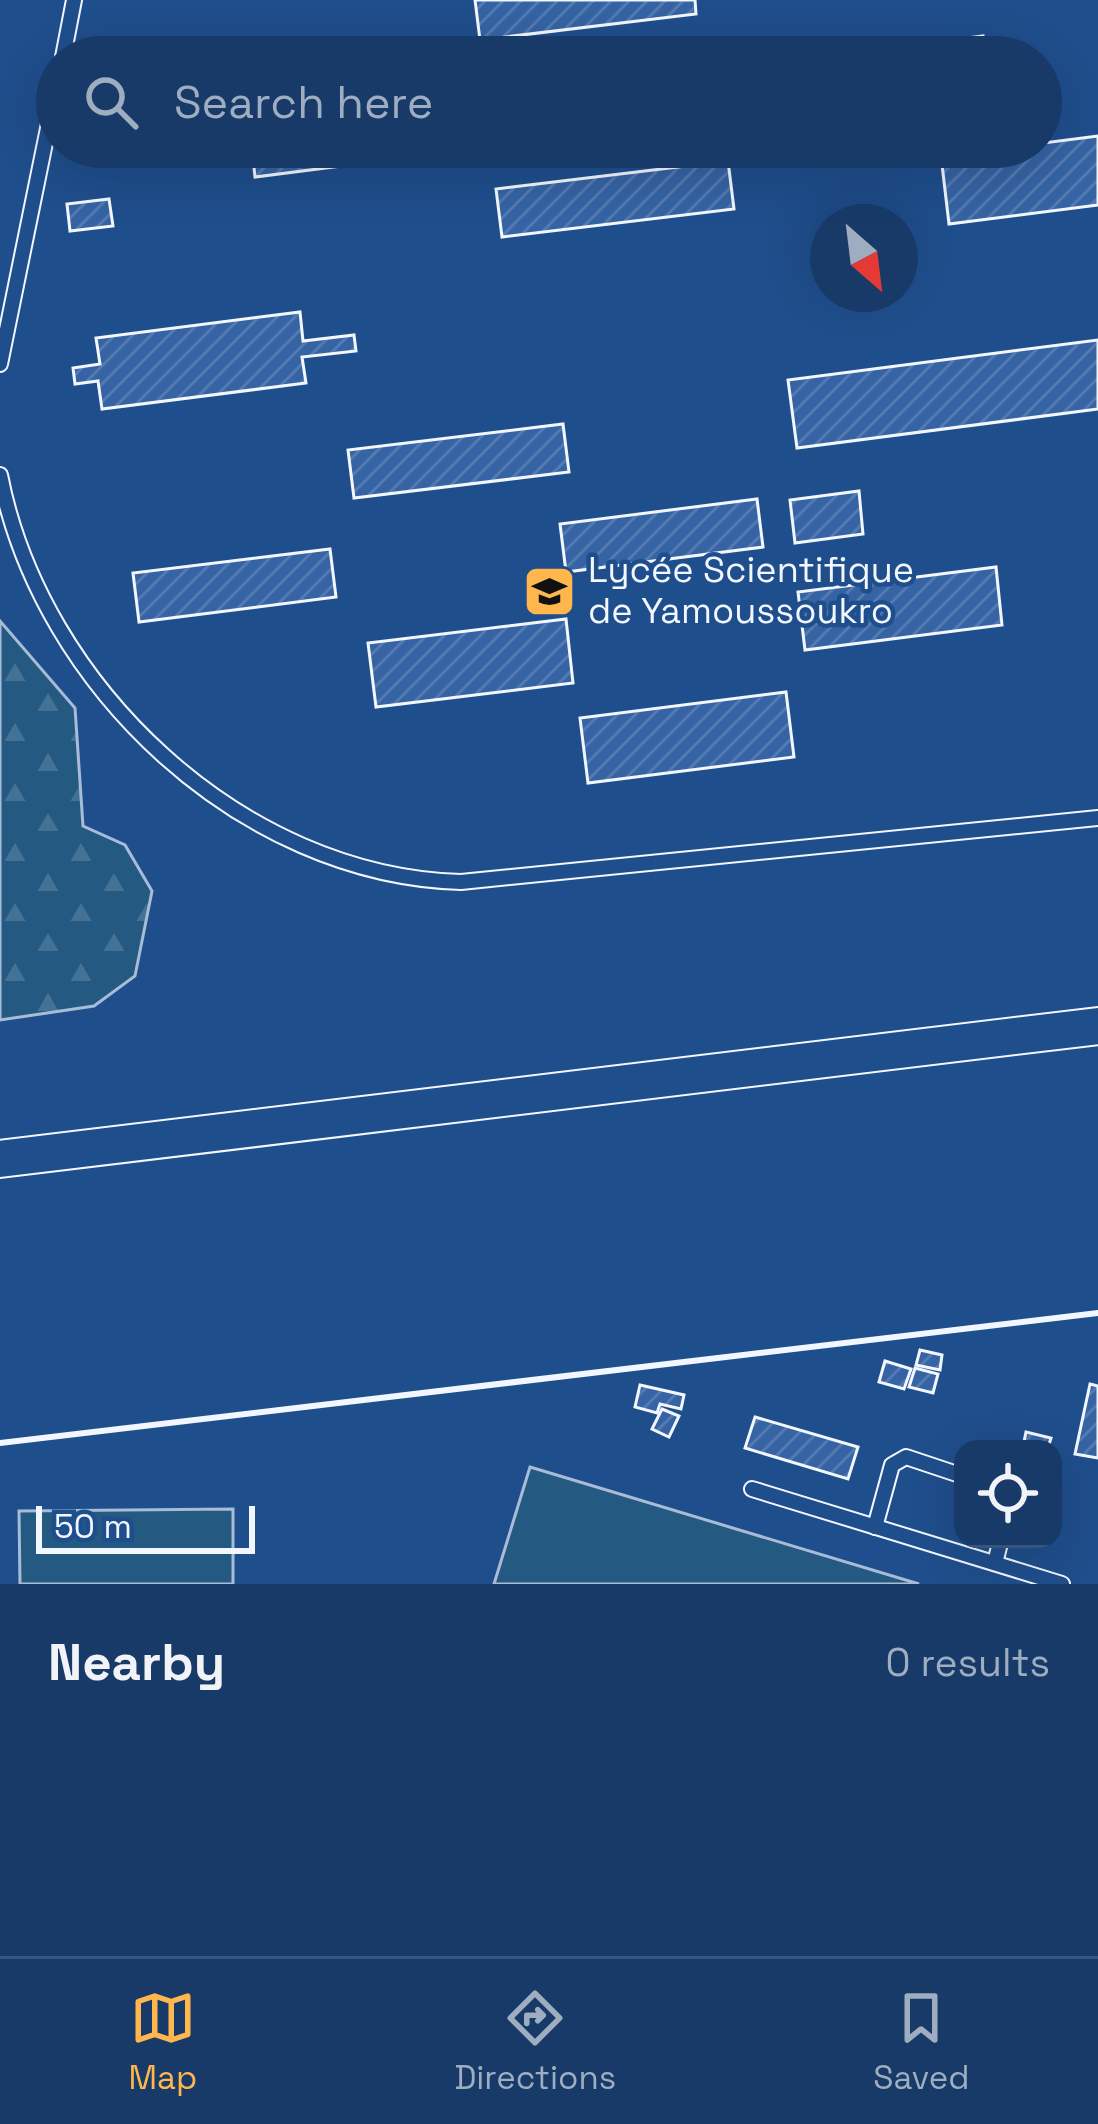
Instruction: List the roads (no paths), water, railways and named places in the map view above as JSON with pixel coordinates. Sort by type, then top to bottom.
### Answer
[{"type":"street","points":[[0,1160],[1098,1026]]},
{"type":"lane","points":[[66,36],[74,0]]},
{"type":"lane","points":[[0,364],[40,168]]},
{"type":"lane","points":[[0,476],[6,509],[52,620],[83,669],[152,746],[191,779],[264,827],[314,851],[384,874],[460,882],[1098,818]]},
{"type":"lane","points":[[875,1527],[892,1466],[906,1457],[954,1473]]},
{"type":"lane","points":[[752,1489],[1062,1584]]},
{"type":"lane","points":[[994,1563],[998,1548]]},
{"type":"place","name":"Lycée Scientifique de Yamoussoukro","points":[[549,591]]}]
